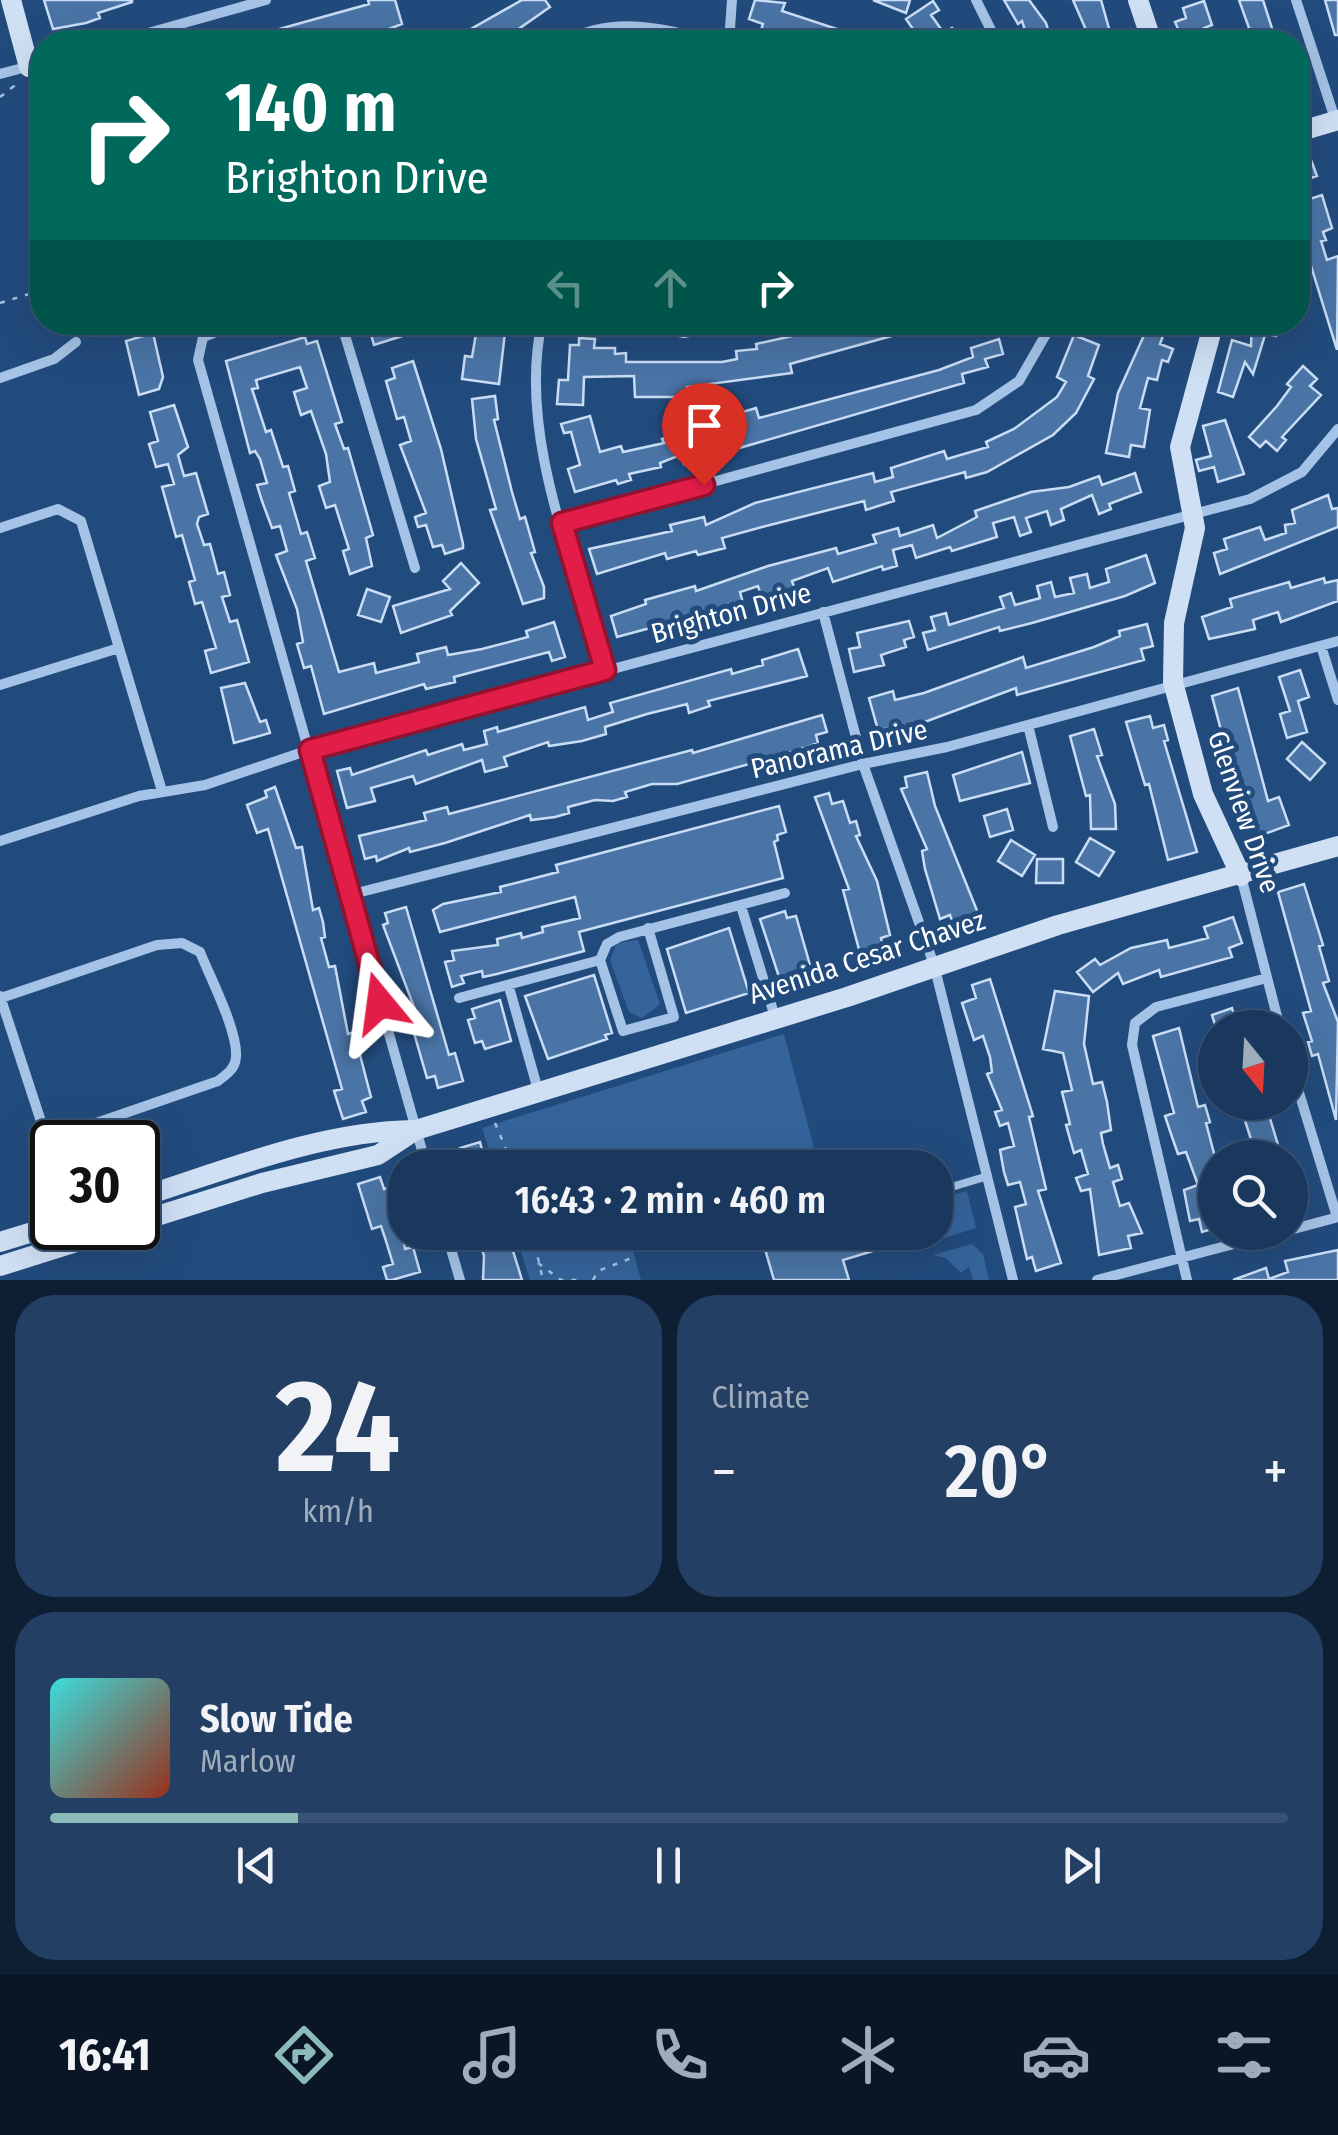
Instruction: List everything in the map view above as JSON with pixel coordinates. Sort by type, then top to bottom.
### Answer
[{"type":"street","points":[[11,0],[30,49]]},
{"type":"street","points":[[161,30],[266,0]]},
{"type":"street","points":[[730,30],[732,0]]},
{"type":"street","points":[[976,0],[991,30]]},
{"type":"street","points":[[1138,0],[1148,30]]},
{"type":"street","points":[[1296,0],[1306,30]]},
{"type":"street","points":[[600,30],[637,25],[660,30]]},
{"type":"street","points":[[1310,42],[1337,123],[1310,129]]},
{"type":"street","points":[[0,74],[30,66]]},
{"type":"street","points":[[210,335],[203,338],[198,360],[422,1150]]},
{"type":"street","points":[[346,335],[415,568]]},
{"type":"street","points":[[541,335],[533,401],[562,523],[605,670]]},
{"type":"street","points":[[562,523],[976,410],[1019,381],[1046,335]]},
{"type":"street","name":"Glenview Drive","points":[[1210,335],[1180,448],[1195,528],[1174,623],[1173,682],[1203,794],[1242,876],[1275,1010]]},
{"type":"street","points":[[0,378],[54,360],[76,342]]},
{"type":"street","name":"Brighton Drive","points":[[0,841],[162,791],[205,785],[310,750],[1277,488],[1302,472],[1338,429]]},
{"type":"street","points":[[0,528],[58,509],[72,512],[81,521],[162,791]]},
{"type":"street","points":[[823,612],[863,764],[934,965],[1013,1280]]},
{"type":"street","name":"Panorama Drive","points":[[349,895],[1028,725],[1173,682],[1338,641]]},
{"type":"street","points":[[1321,646],[1338,700]]},
{"type":"street","points":[[0,685],[119,648]]},
{"type":"street","points":[[1028,725],[1052,827]]},
{"type":"street","name":"Avenida Cesar Chavez","points":[[160,1215],[262,1182],[378,1155],[416,1130],[488,1106],[847,997],[934,965],[1143,900],[1242,876],[1338,846]]},
{"type":"street","points":[[648,928],[674,1017],[623,1031],[600,960],[607,944],[648,928],[785,893]]},
{"type":"street","points":[[741,906],[776,1017]]},
{"type":"street","points":[[41,1120],[0,997],[157,945],[192,946],[200,952],[233,1038],[236,1056],[232,1071],[218,1081],[106,1120]]},
{"type":"street","points":[[459,998],[600,960]]},
{"type":"street","points":[[1186,1280],[1138,1076],[1133,1028],[1141,1016],[1156,1007],[1267,978]]},
{"type":"street","points":[[509,987],[538,1090]]},
{"type":"street","points":[[1308,1120],[1338,1217],[1308,1225]]},
{"type":"street","name":"Avenida Cesar Chavez","points":[[160,1191],[258,1160],[374,1131],[416,1130]]},
{"type":"street","points":[[0,1242],[30,1233]]},
{"type":"street","points":[[0,1266],[39,1250]]},
{"type":"street","points":[[451,1250],[460,1280]]},
{"type":"street","points":[[1097,1280],[1214,1250]]},
{"type":"lane","points":[[953,1187],[988,1176]]},
{"type":"path","points":[[0,97],[14,86],[12,82]]},
{"type":"path","points":[[0,303],[30,294]]},
{"type":"path","points":[[488,1106],[506,1150]]},
{"type":"path","points":[[535,1250],[543,1280]]},
{"type":"path","points":[[593,1280],[598,1270],[634,1257]]},
{"type":"path","points":[[538,1263],[562,1280],[583,1280]]},
{"type":"shaded area","points":[[638,940],[660,1004],[642,1018],[629,1012],[610,960],[617,943]]},
{"type":"shaded area","points":[[784,1034],[815,1150],[489,1150],[482,1128]]},
{"type":"shaded area","points":[[967,1191],[976,1228],[953,1235],[953,1195]]},
{"type":"shaded area","points":[[972,1244],[983,1254],[989,1280],[973,1280],[969,1267],[961,1273],[946,1258],[933,1255]]},
{"type":"shaded area","points":[[520,1250],[636,1250],[633,1251],[641,1280],[530,1280]]},
{"type":"building","points":[[44,0],[132,2],[98,13],[100,18],[86,23],[53,29]]},
{"type":"building","points":[[368,0],[395,0],[402,24],[386,30],[276,30],[369,4]]},
{"type":"building","points":[[522,0],[545,0],[550,7],[517,30],[469,30]]},
{"type":"building","points":[[755,0],[785,3],[782,11],[840,30],[761,30],[763,24],[749,19]]},
{"type":"building","points":[[873,0],[910,0],[906,13]]},
{"type":"building","points":[[1004,0],[1029,0],[1048,30],[1025,30],[1022,21],[1018,24]]},
{"type":"building","points":[[1073,0],[1101,0],[1109,30],[1086,30]]},
{"type":"building","points":[[1239,0],[1263,0],[1272,30],[1250,30]]},
{"type":"building","points":[[1325,0],[1338,0],[1338,35],[1335,35]]},
{"type":"building","points":[[933,1],[939,10],[931,15],[942,30],[914,30],[906,19]]},
{"type":"building","points":[[1204,1],[1212,25],[1205,30],[1179,30],[1175,22],[1186,18],[1183,8]]},
{"type":"building","points":[[1310,160],[1317,176],[1310,178]]},
{"type":"building","points":[[1322,195],[1332,228],[1323,232],[1326,240],[1321,241],[1327,260],[1338,256],[1337,350],[1310,263],[1310,199]]},
{"type":"building","points":[[153,335],[163,377],[159,389],[139,395],[126,341]]},
{"type":"building","points":[[371,335],[406,335],[374,345]]},
{"type":"building","points":[[476,335],[505,335],[499,384],[462,379],[465,356],[472,357]]},
{"type":"building","points":[[796,335],[895,335],[790,364],[792,373],[687,387],[688,397],[635,397],[634,376],[584,377],[583,405],[557,404],[559,380],[568,380],[570,345],[579,345],[579,338],[595,339],[594,348],[615,348],[615,354],[626,353],[626,362],[722,362],[737,359],[736,351],[757,349],[756,344]]},
{"type":"building","points":[[1074,335],[1099,345],[1088,376],[1094,379],[1076,413],[1053,435],[987,472],[966,478],[965,472],[891,492],[894,501],[866,510],[864,501],[722,538],[725,548],[667,559],[665,553],[597,574],[589,549],[672,531],[670,525],[704,517],[706,525],[755,503],[873,473],[875,482],[893,477],[891,468],[944,451],[947,459],[988,447],[986,442],[1014,429],[1057,397],[1066,382],[1057,377]]},
{"type":"building","points":[[1144,335],[1163,335],[1160,344],[1173,349],[1168,362],[1162,360],[1157,380],[1148,378],[1140,408],[1150,410],[1144,447],[1131,445],[1129,457],[1106,453],[1118,393]]},
{"type":"building","points":[[1251,335],[1265,335],[1253,374],[1245,362],[1233,397],[1218,392],[1232,340],[1251,346]]},
{"type":"building","points":[[305,337],[307,344],[317,341],[342,422],[335,424],[344,449],[348,448],[373,535],[366,538],[372,566],[350,574],[343,551],[349,549],[335,505],[326,508],[319,486],[330,482],[326,454],[311,411],[301,415],[294,392],[307,388],[300,367],[256,380],[258,388],[252,389],[266,432],[271,430],[283,467],[288,466],[295,491],[289,493],[301,534],[307,532],[315,558],[306,561],[339,672],[374,663],[376,673],[419,662],[417,654],[446,647],[448,655],[482,649],[528,637],[526,631],[554,622],[565,657],[552,661],[549,652],[454,677],[455,682],[426,689],[424,684],[324,714],[311,666],[304,668],[297,644],[303,642],[297,609],[276,555],[287,551],[280,526],[272,528],[262,501],[257,485],[267,483],[260,459],[255,451],[250,453],[226,361]]},
{"type":"building","points":[[999,339],[1003,354],[985,359],[988,367],[962,374],[964,383],[684,464],[680,455],[660,463],[661,467],[629,474],[631,480],[618,484],[616,480],[575,492],[568,469],[580,465],[571,432],[564,433],[561,424],[590,416],[600,452],[621,446],[623,452],[664,443],[662,439],[685,431],[687,436],[728,425],[725,417],[756,408],[759,418],[939,370],[973,357],[971,348]]},
{"type":"building","points":[[413,361],[441,449],[463,544],[463,548],[445,554],[442,545],[433,547],[426,525],[418,527],[415,517],[426,513],[400,445],[411,441],[404,417],[397,419],[386,381],[395,378],[392,368]]},
{"type":"building","points":[[1303,366],[1317,379],[1310,386],[1321,395],[1282,437],[1286,440],[1277,451],[1266,441],[1260,447],[1249,437],[1277,406],[1291,387],[1287,384]]},
{"type":"building","points":[[495,396],[498,419],[494,420],[512,492],[520,519],[525,517],[535,552],[531,553],[544,587],[544,598],[523,604],[490,510],[496,509],[476,439],[472,399]]},
{"type":"building","points":[[174,405],[188,447],[178,455],[184,476],[196,473],[208,514],[199,517],[197,524],[204,545],[210,544],[218,574],[224,572],[230,595],[222,597],[230,622],[237,620],[249,662],[211,673],[205,651],[216,648],[202,602],[195,604],[189,582],[195,580],[182,535],[176,537],[162,487],[174,484],[168,464],[156,467],[149,444],[158,441],[150,412]]},
{"type":"building","points":[[1225,420],[1244,474],[1218,482],[1214,467],[1199,471],[1196,460],[1211,456],[1203,426]]},
{"type":"building","points":[[1135,473],[1141,492],[1109,504],[1111,509],[1099,514],[1092,495],[1061,509],[1064,520],[1051,525],[1047,511],[1026,518],[1031,532],[1020,536],[1014,517],[993,523],[997,537],[952,551],[950,547],[916,558],[912,545],[893,550],[897,566],[883,570],[882,566],[833,582],[828,568],[792,581],[796,592],[762,598],[758,586],[740,592],[743,603],[617,637],[611,616],[646,604],[645,600],[695,586],[696,591],[836,548],[838,554],[876,543],[873,535],[898,528],[900,536],[933,525],[937,538],[977,517],[975,511],[1031,492],[1069,487],[1099,476],[1102,485]]},
{"type":"building","points":[[1328,495],[1332,509],[1338,508],[1338,527],[1220,574],[1214,553],[1227,549],[1224,539],[1260,527],[1265,540],[1286,533],[1285,525],[1295,523],[1292,510]]},
{"type":"building","points":[[1146,555],[1155,583],[1125,596],[1000,631],[999,627],[928,650],[923,633],[935,630],[931,617],[946,613],[949,625],[1004,608],[1000,597],[1011,593],[1015,605],[1040,598],[1037,586],[1051,582],[1055,597],[1074,593],[1070,578],[1087,574],[1090,588],[1109,582],[1106,569]]},
{"type":"building","points":[[461,563],[479,583],[450,611],[452,615],[401,633],[393,606],[450,589],[443,581]]},
{"type":"building","points":[[1324,578],[1325,583],[1338,580],[1338,601],[1281,622],[1278,612],[1253,620],[1255,629],[1209,639],[1202,617],[1232,607],[1230,599],[1289,582],[1291,588]]},
{"type":"building","points":[[367,589],[390,597],[381,622],[358,615]]},
{"type":"building","points":[[909,621],[914,637],[904,640],[906,647],[881,655],[884,665],[854,672],[849,649],[860,647],[857,633]]},
{"type":"building","points":[[1147,624],[1153,646],[1141,649],[1144,660],[1017,695],[1016,688],[922,723],[878,730],[869,698],[893,691],[895,700],[924,693],[1023,657],[1026,668],[1094,647],[1120,636],[1119,631]]},
{"type":"building","points":[[798,649],[807,676],[708,701],[710,706],[689,713],[687,704],[647,714],[605,727],[606,734],[582,741],[549,746],[548,742],[504,757],[507,766],[485,772],[482,760],[416,784],[413,776],[371,788],[375,801],[347,808],[337,771],[350,768],[352,775],[426,750],[428,755],[462,744],[464,750],[487,744],[484,731],[497,727],[498,732],[585,707],[588,720],[613,712],[610,703],[731,669],[732,674]]},
{"type":"building","points":[[1300,670],[1309,697],[1298,701],[1307,732],[1287,738],[1280,714],[1290,711],[1279,677]]},
{"type":"building","points":[[245,683],[260,722],[266,720],[270,733],[234,743],[221,688]]},
{"type":"building","points":[[1238,688],[1268,801],[1279,797],[1289,825],[1259,836],[1255,823],[1248,825],[1242,810],[1212,696]]},
{"type":"building","points":[[822,715],[827,732],[816,735],[818,743],[796,751],[677,784],[652,784],[625,792],[627,797],[613,801],[595,800],[568,807],[569,813],[555,817],[531,820],[530,815],[445,843],[410,852],[409,848],[377,861],[376,856],[365,859],[359,836],[426,820],[424,813],[447,807],[449,814],[692,750],[693,753]]},
{"type":"building","points":[[1150,716],[1153,728],[1164,725],[1168,740],[1164,741],[1197,852],[1168,860],[1149,784],[1145,785],[1126,722]]},
{"type":"building","points":[[1094,729],[1102,755],[1097,756],[1115,804],[1116,829],[1091,829],[1090,795],[1086,796],[1070,736]]},
{"type":"building","points":[[1302,742],[1325,763],[1310,780],[1287,759]]},
{"type":"building","points":[[1022,752],[1030,783],[960,801],[953,775]]},
{"type":"building","points":[[927,772],[935,806],[980,918],[954,927],[950,915],[940,919],[925,869],[922,851],[927,849],[901,789],[907,787],[905,777]]},
{"type":"building","points":[[275,787],[296,848],[302,847],[313,910],[319,908],[325,937],[321,938],[329,967],[335,966],[348,1034],[354,1032],[371,1097],[362,1101],[366,1112],[343,1119],[334,1091],[342,1089],[268,829],[257,833],[247,805],[267,797],[265,791]]},
{"type":"building","points":[[829,793],[832,804],[843,801],[850,823],[856,821],[860,835],[856,836],[877,881],[890,935],[881,938],[884,949],[861,957],[843,890],[849,889],[815,797]]},
{"type":"building","points":[[779,806],[786,832],[777,835],[774,842],[783,878],[579,932],[584,951],[483,977],[482,971],[461,976],[464,983],[452,987],[445,962],[454,960],[452,951],[498,945],[497,939],[521,933],[522,938],[543,932],[542,927],[580,918],[575,897],[440,932],[433,910],[443,904],[501,892],[500,887],[558,872],[556,865]]},
{"type":"building","points":[[1007,809],[1013,830],[990,837],[984,816]]},
{"type":"building","points":[[1090,838],[1114,852],[1099,876],[1076,862]]},
{"type":"building","points":[[1011,840],[1035,855],[1022,876],[998,861]]},
{"type":"building","points":[[1037,859],[1063,859],[1063,883],[1036,883]]},
{"type":"building","points":[[1304,884],[1323,945],[1319,946],[1329,981],[1323,983],[1338,1022],[1336,1120],[1318,1054],[1312,1056],[1308,1042],[1312,1041],[1308,1029],[1311,1011],[1278,892]]},
{"type":"building","points":[[406,907],[449,1055],[455,1053],[463,1081],[438,1088],[435,1076],[427,1078],[407,1009],[414,1007],[383,925],[388,923],[385,913]]},
{"type":"building","points":[[785,911],[787,918],[796,916],[810,965],[806,966],[808,975],[781,983],[760,919]]},
{"type":"building","points":[[1233,917],[1242,943],[1229,948],[1232,957],[1161,977],[1159,970],[1123,984],[1118,973],[1093,992],[1077,972],[1095,959],[1100,965],[1131,948],[1167,940],[1169,948],[1208,938],[1204,927]]},
{"type":"building","points":[[729,928],[749,993],[686,1013],[667,949]]},
{"type":"building","points":[[594,975],[612,1033],[605,1035],[607,1039],[548,1059],[525,996]]},
{"type":"building","points":[[990,979],[1033,1116],[1029,1117],[1046,1189],[1038,1191],[1061,1263],[1036,1271],[1032,1257],[1027,1259],[1015,1207],[1026,1204],[1020,1182],[1008,1185],[1004,1172],[1000,1150],[1014,1146],[1008,1123],[1000,1126],[995,1112],[1002,1110],[987,1074],[992,1072],[990,1057],[983,1036],[974,1040],[962,1003],[976,998],[972,985]]},
{"type":"building","points":[[1055,991],[1089,996],[1084,1044],[1093,1084],[1102,1082],[1107,1102],[1111,1130],[1101,1133],[1103,1144],[1110,1168],[1118,1165],[1122,1179],[1113,1182],[1120,1206],[1129,1203],[1142,1233],[1128,1236],[1131,1248],[1099,1255],[1090,1189],[1081,1191],[1076,1178],[1088,1174],[1081,1150],[1074,1153],[1066,1125],[1070,1124],[1062,1092],[1072,1090],[1063,1053],[1043,1049]]},
{"type":"building","points":[[500,1000],[511,1041],[485,1049],[482,1041],[475,1043],[468,1020],[475,1018],[472,1009]]},
{"type":"building","points":[[1179,1028],[1198,1120],[1209,1120],[1206,1123],[1210,1140],[1198,1140],[1198,1185],[1186,1152],[1178,1154],[1165,1116],[1174,1113],[1153,1036]]},
{"type":"building","points":[[1245,1120],[1270,1120],[1277,1140],[1251,1140]]},
{"type":"building","points":[[480,1142],[482,1150],[460,1150]]},
{"type":"building","points":[[380,1177],[384,1189],[388,1188],[388,1248],[381,1226],[372,1229],[358,1184]]},
{"type":"building","points":[[1198,1185],[1198,1219],[1190,1221],[1184,1190]]},
{"type":"building","points":[[389,1250],[414,1250],[420,1272],[387,1280],[383,1267],[393,1264]]},
{"type":"building","points":[[482,1250],[513,1250],[522,1280],[483,1280]]},
{"type":"building","points":[[765,1250],[876,1250],[843,1260],[849,1280],[774,1280]]},
{"type":"building","points":[[1338,1250],[1338,1280],[1233,1280],[1266,1268],[1269,1279],[1288,1272],[1285,1261]]},
{"type":"route","points":[[380,1003],[310,750],[605,670],[562,523],[704,485]]}]
